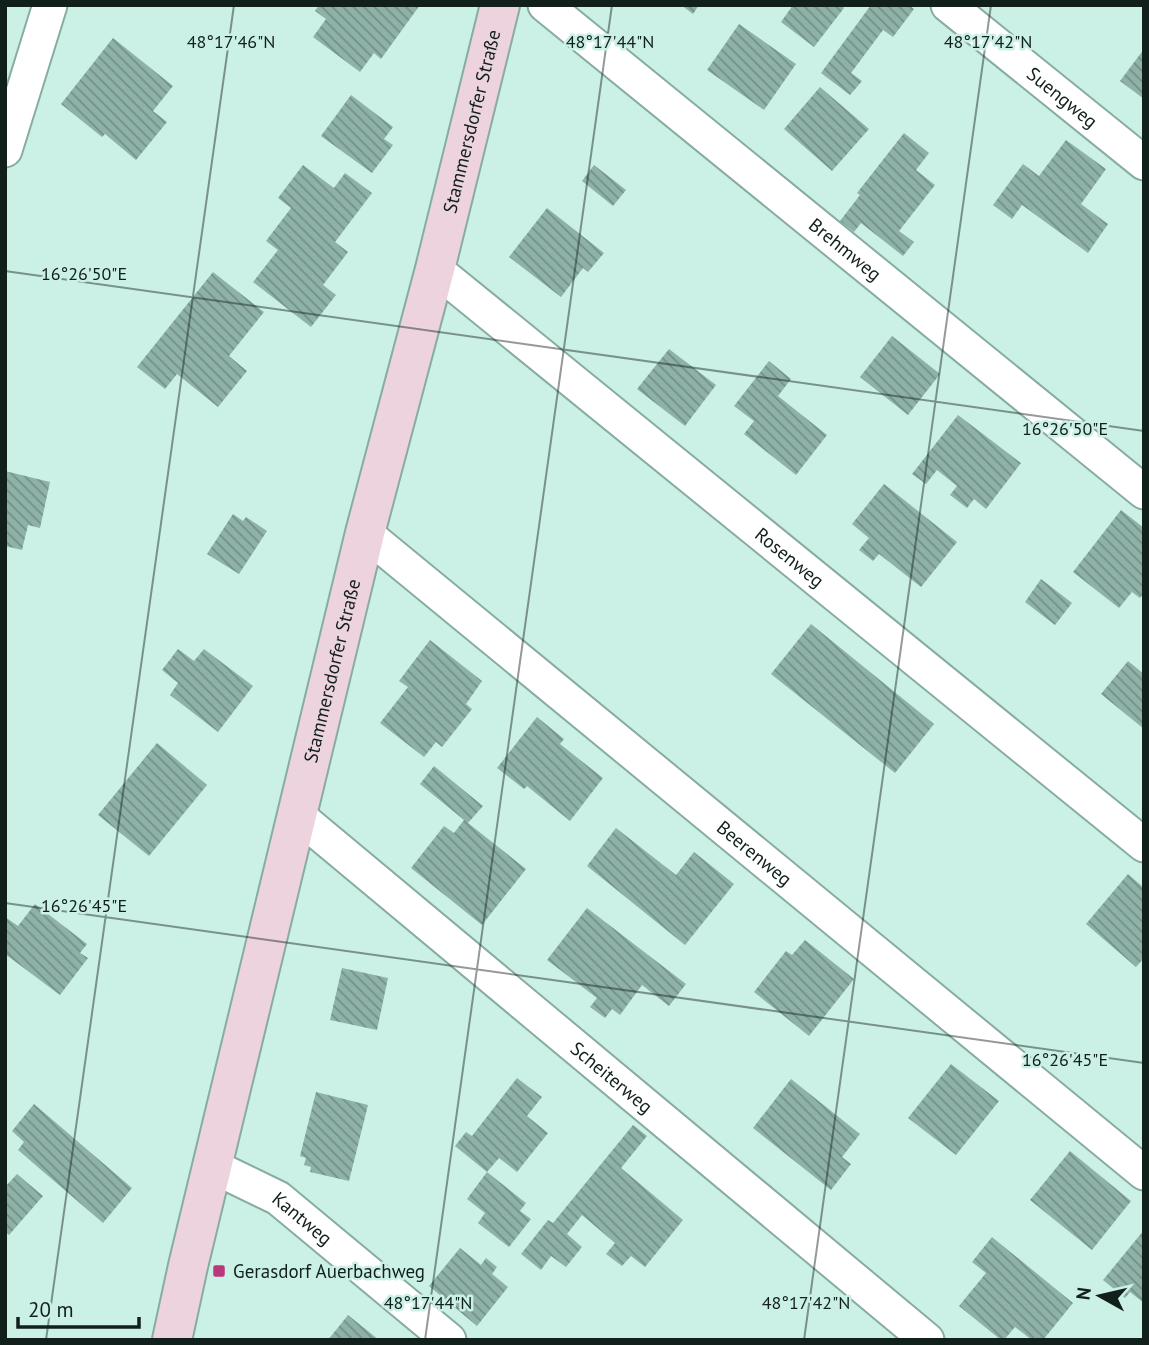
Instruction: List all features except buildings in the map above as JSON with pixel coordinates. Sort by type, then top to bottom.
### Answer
[{"type":"main road","name":"Stammersdorfer Straße","points":[[172,1340],[187,1266],[365,533],[435,269],[500,5]]},
{"type":"street","points":[[5,150],[50,5]]},
{"type":"street","name":"Brehmweg","points":[[545,5],[1144,492]]},
{"type":"street","name":"Suengweg","points":[[947,5],[1144,163]]},
{"type":"street","name":"Rosenweg","points":[[435,269],[1144,845]]},
{"type":"street","name":"Beerenweg","points":[[365,533],[1144,1173]]},
{"type":"street","name":"Scheiterweg","points":[[296,814],[927,1340]]},
{"type":"street","name":"Kantweg","points":[[212,1166],[278,1198],[449,1340]]},
{"type":"place","name":"Gerasdorf Auerbachweg","points":[[219,1271]]}]
